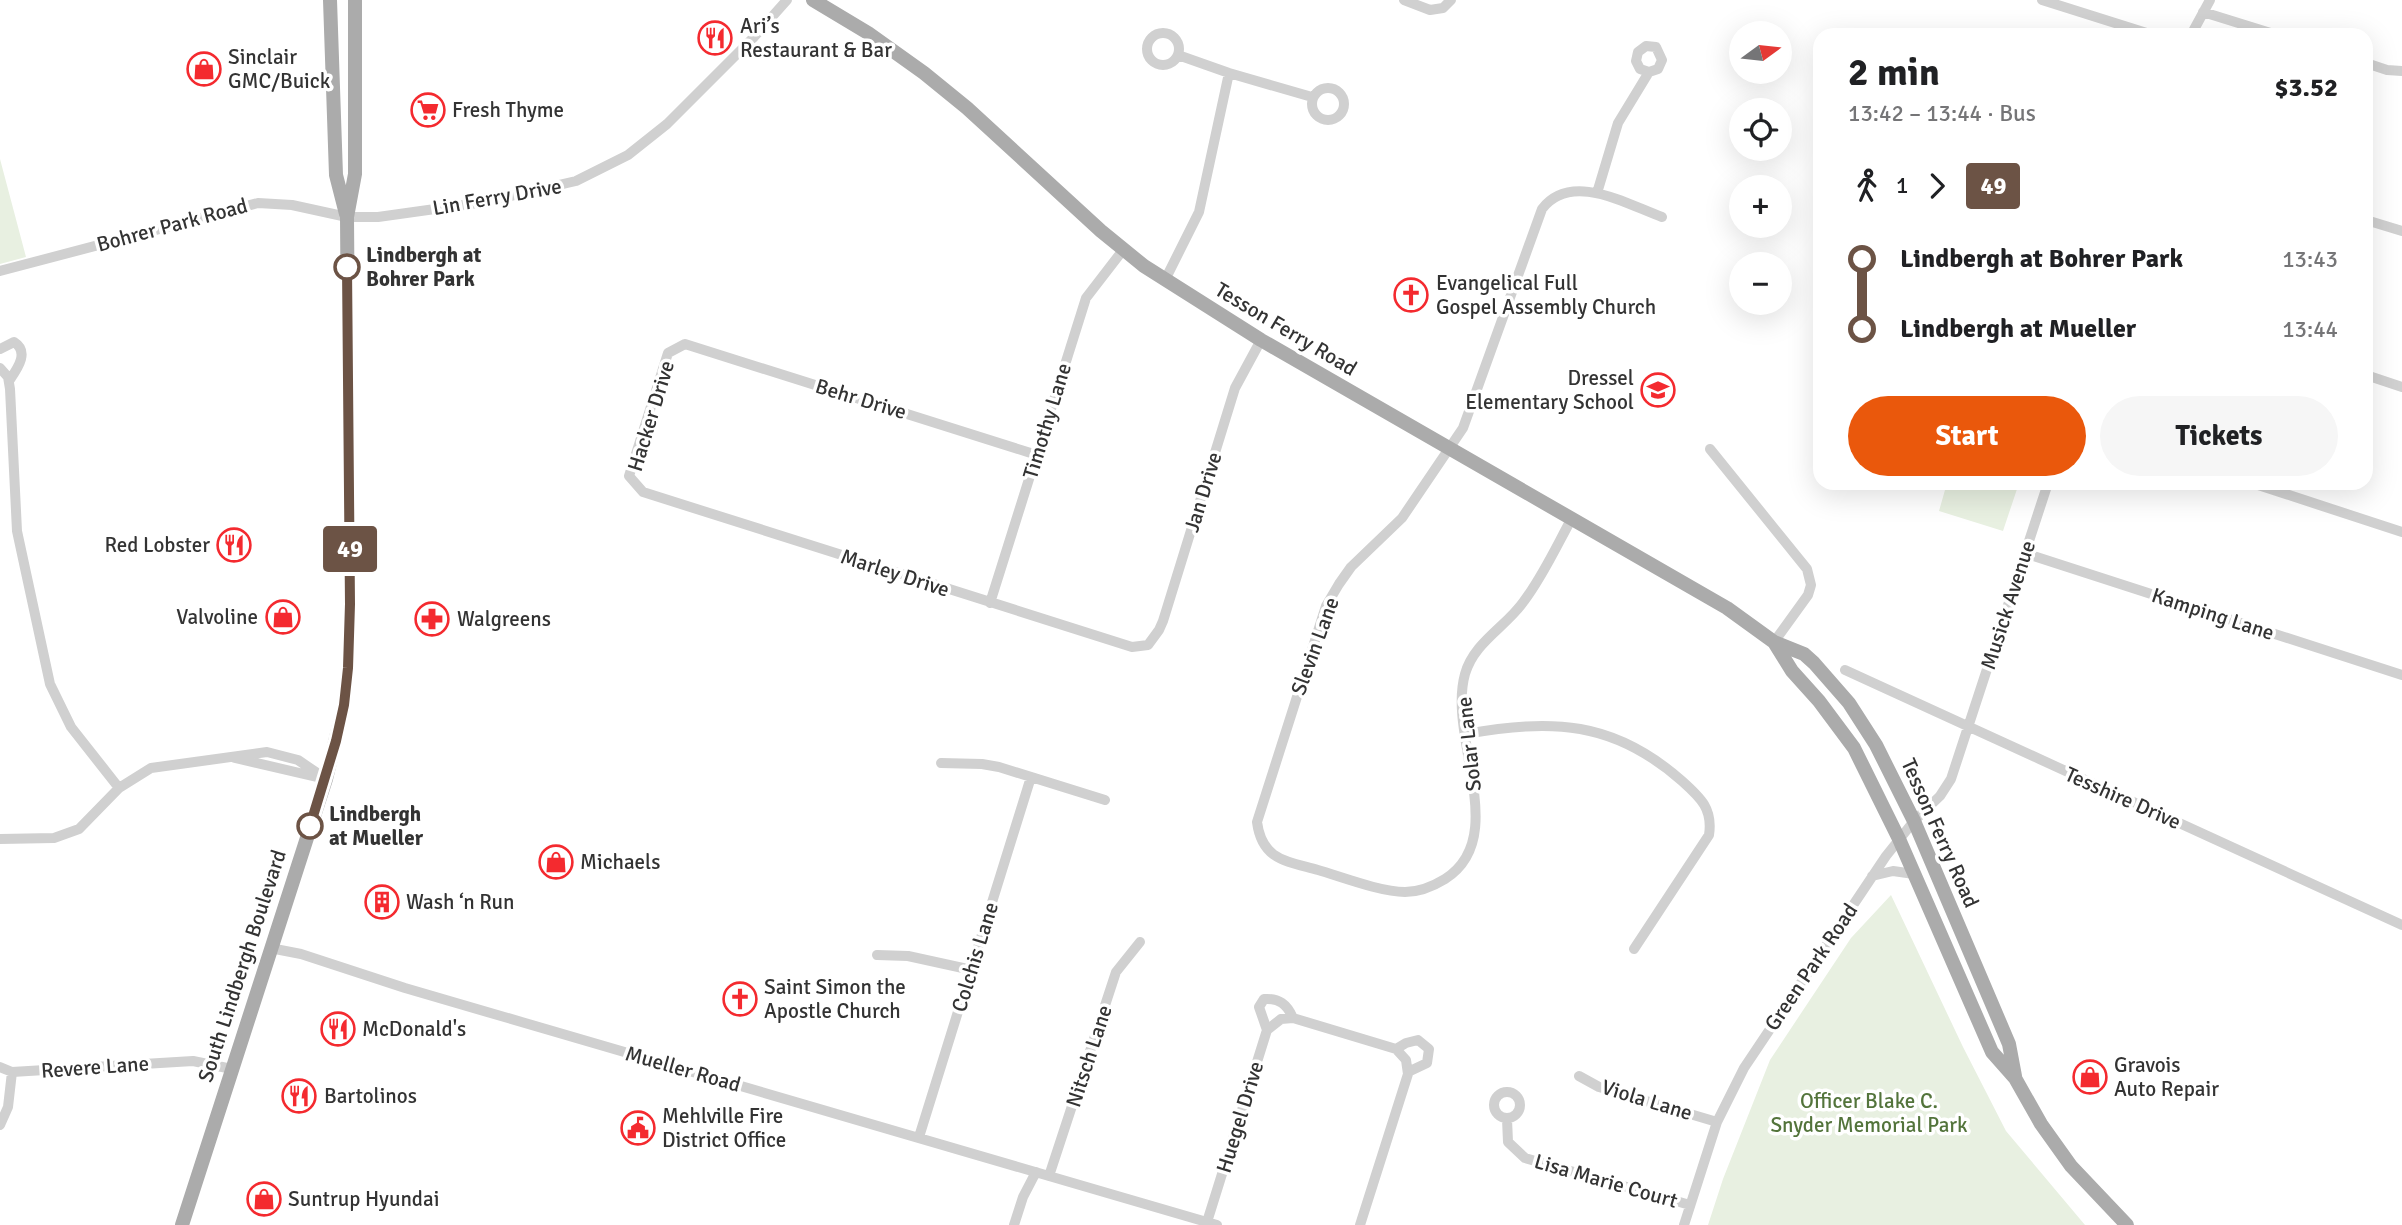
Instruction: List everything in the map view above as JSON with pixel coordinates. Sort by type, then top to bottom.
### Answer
[{"type":"main road","name":"South Lindbergh Boulevard","points":[[330,0],[336,175],[347,217]]},
{"type":"main road","name":"South Lindbergh Boulevard","points":[[182,1225],[326,779],[344,705],[350,640],[347,217],[355,174],[355,0]]},
{"type":"main road","name":"Tesson Ferry Road","points":[[813,0],[868,33],[924,73],[967,108],[1123,250],[1165,280],[1261,340],[1727,608],[1774,642],[1804,654],[1849,703],[1877,745],[1914,821],[2009,1044],[2015,1078]]},
{"type":"main road","name":"Tesson Ferry Road","points":[[1774,642],[1791,671],[1819,701],[1854,748],[1899,839],[1992,1052],[2015,1078],[2041,1124],[2071,1166],[2127,1225]]},
{"type":"street","name":"Lin Ferry Drive","points":[[347,217],[378,217],[534,193],[576,181],[612,165],[667,124],[787,0]]},
{"type":"street","points":[[1404,0],[1430,10],[1443,8],[1451,0]]},
{"type":"street","points":[[2042,0],[2131,28]]},
{"type":"street","points":[[2195,28],[2210,0]]},
{"type":"street","points":[[2203,12],[2254,28]]},
{"type":"street","points":[[1178,55],[1312,97]]},
{"type":"street","points":[[2373,65],[2402,71]]},
{"type":"street","points":[[1649,72],[1618,122],[1597,193],[1661,217]]},
{"type":"street","points":[[1165,280],[1199,212],[1229,73]]},
{"type":"street","name":"Slevin Lane","points":[[1455,872],[1427,890],[1394,890],[1278,858],[1265,848],[1259,839],[1257,822],[1326,606],[1351,567],[1402,518],[1463,428],[1542,209],[1549,200],[1559,194],[1574,191],[1597,193]]},
{"type":"street","name":"Bohrer Park Road","points":[[0,271],[258,202],[292,205],[347,217]]},
{"type":"street","points":[[2373,222],[2402,231]]},
{"type":"street","name":"Timothy Lane","points":[[990,603],[1086,298],[1123,250]]},
{"type":"street","name":"Jan Drive","points":[[1147,645],[1163,621],[1235,388],[1261,340]]},
{"type":"street","points":[[0,349],[14,342],[20,345],[22,351],[9,381],[17,531],[50,684],[71,727],[119,788]]},
{"type":"street","name":"Behr Drive","points":[[685,344],[1037,454]]},
{"type":"street","name":"Hacker Drive","points":[[643,492],[629,476],[668,353],[685,344]]},
{"type":"street","points":[[0,368],[9,381]]},
{"type":"street","points":[[2373,377],[2402,387]]},
{"type":"street","points":[[1710,449],[1807,569],[1811,585],[1808,595],[1774,642]]},
{"type":"street","name":"Musick Avenue","points":[[1969,728],[2046,490]]},
{"type":"street","points":[[2273,490],[2402,532]]},
{"type":"street","name":"Marley Drive","points":[[643,492],[1132,647],[1147,645]]},
{"type":"street","name":"Solar Lane","points":[[1455,872],[1468,856],[1477,821],[1462,696],[1470,660],[1526,599],[1572,518]]},
{"type":"street","name":"Kamping Lane","points":[[2024,553],[2402,675]]},
{"type":"street","name":"Tesshire Drive","points":[[1844,670],[2402,925]]},
{"type":"street","points":[[1465,734],[1511,726],[1544,725],[1574,727],[1612,737],[1636,747],[1665,766],[1694,792],[1706,807],[1711,820],[1709,835],[1634,949]]},
{"type":"street","name":"Green Park Road","points":[[1684,1225],[1717,1122],[1749,1059],[1872,876],[1914,821],[1947,787],[1969,728]]},
{"type":"street","points":[[0,839],[54,838],[79,829],[119,788],[151,768],[255,752],[280,755],[306,764],[326,779]]},
{"type":"street","points":[[941,763],[982,764],[1105,800]]},
{"type":"street","name":"Colchis Lane","points":[[919,1137],[1031,777]]},
{"type":"street","points":[[1872,876],[1893,870],[1914,874]]},
{"type":"street","name":"Nitsch Lane","points":[[1049,1176],[1116,972],[1140,942]]},
{"type":"street","name":"Mueller Road","points":[[270,948],[301,954],[405,988],[1212,1224]]},
{"type":"street","points":[[877,955],[908,956],[972,970]]},
{"type":"street","points":[[1293,1018],[1282,1002],[1274,998],[1264,999],[1259,1007],[1267,1030],[1281,1019],[1293,1018],[1396,1049],[1407,1066],[1360,1225]]},
{"type":"street","name":"Huegel Drive","points":[[1212,1224],[1267,1030]]},
{"type":"street","points":[[1396,1049],[1418,1041],[1429,1049],[1427,1063],[1407,1066]]},
{"type":"street","name":"Revere Lane","points":[[0,1125],[8,1107],[12,1072],[193,1061],[232,1069]]},
{"type":"street","points":[[0,1067],[12,1072]]},
{"type":"street","name":"Viola Lane","points":[[1579,1076],[1599,1087],[1717,1122]]},
{"type":"street","name":"Lisa Marie Court","points":[[1507,1119],[1508,1142],[1525,1158],[1690,1205]]},
{"type":"street","points":[[1014,1225],[1023,1197],[1036,1172]]},
{"type":"green space","points":[[0,159],[26,257],[0,264]]},
{"type":"green space","points":[[1945,490],[2017,490],[2003,531],[1939,511]]},
{"type":"green space","name":"Officer Blake C. Snyder Memorial Park","points":[[1891,895],[2006,1131],[2085,1225],[1708,1225],[1723,1179],[1770,1060],[1851,938]]},
{"type":"bus line","name":"49","points":[[310,826],[326,779],[344,705],[350,640],[347,267]]},
{"type":"place","name":"Ari’s Restaurant & Bar","points":[[715,38]]},
{"type":"place","name":"Sinclair GMC/Buick","points":[[204,69]]},
{"type":"place","name":"Fresh Thyme","points":[[428,110]]},
{"type":"place","name":"Lindbergh at Bohrer Park","points":[[347,267]]},
{"type":"place","name":"Evangelical Full Gospel Assembly Church","points":[[1411,295]]},
{"type":"place","name":"Dressel Elementary School","points":[[1658,390]]},
{"type":"place","name":"Red Lobster","points":[[234,545]]},
{"type":"place","name":"Valvoline","points":[[283,617]]},
{"type":"place","name":"Walgreens","points":[[432,619]]},
{"type":"place","name":"Lindbergh at Mueller","points":[[310,826]]},
{"type":"place","name":"Michaels","points":[[556,862]]},
{"type":"place","name":"Wash ‘n Run","points":[[382,902]]},
{"type":"place","name":"Saint Simon the Apostle Church","points":[[740,999]]},
{"type":"place","name":"McDonald's","points":[[338,1029]]},
{"type":"place","name":"Gravois Auto Repair","points":[[2090,1077]]},
{"type":"place","name":"Bartolinos","points":[[299,1096]]},
{"type":"place","name":"Mehlville Fire District Office","points":[[638,1128]]},
{"type":"place","name":"Suntrup Hyundai","points":[[264,1199]]}]
